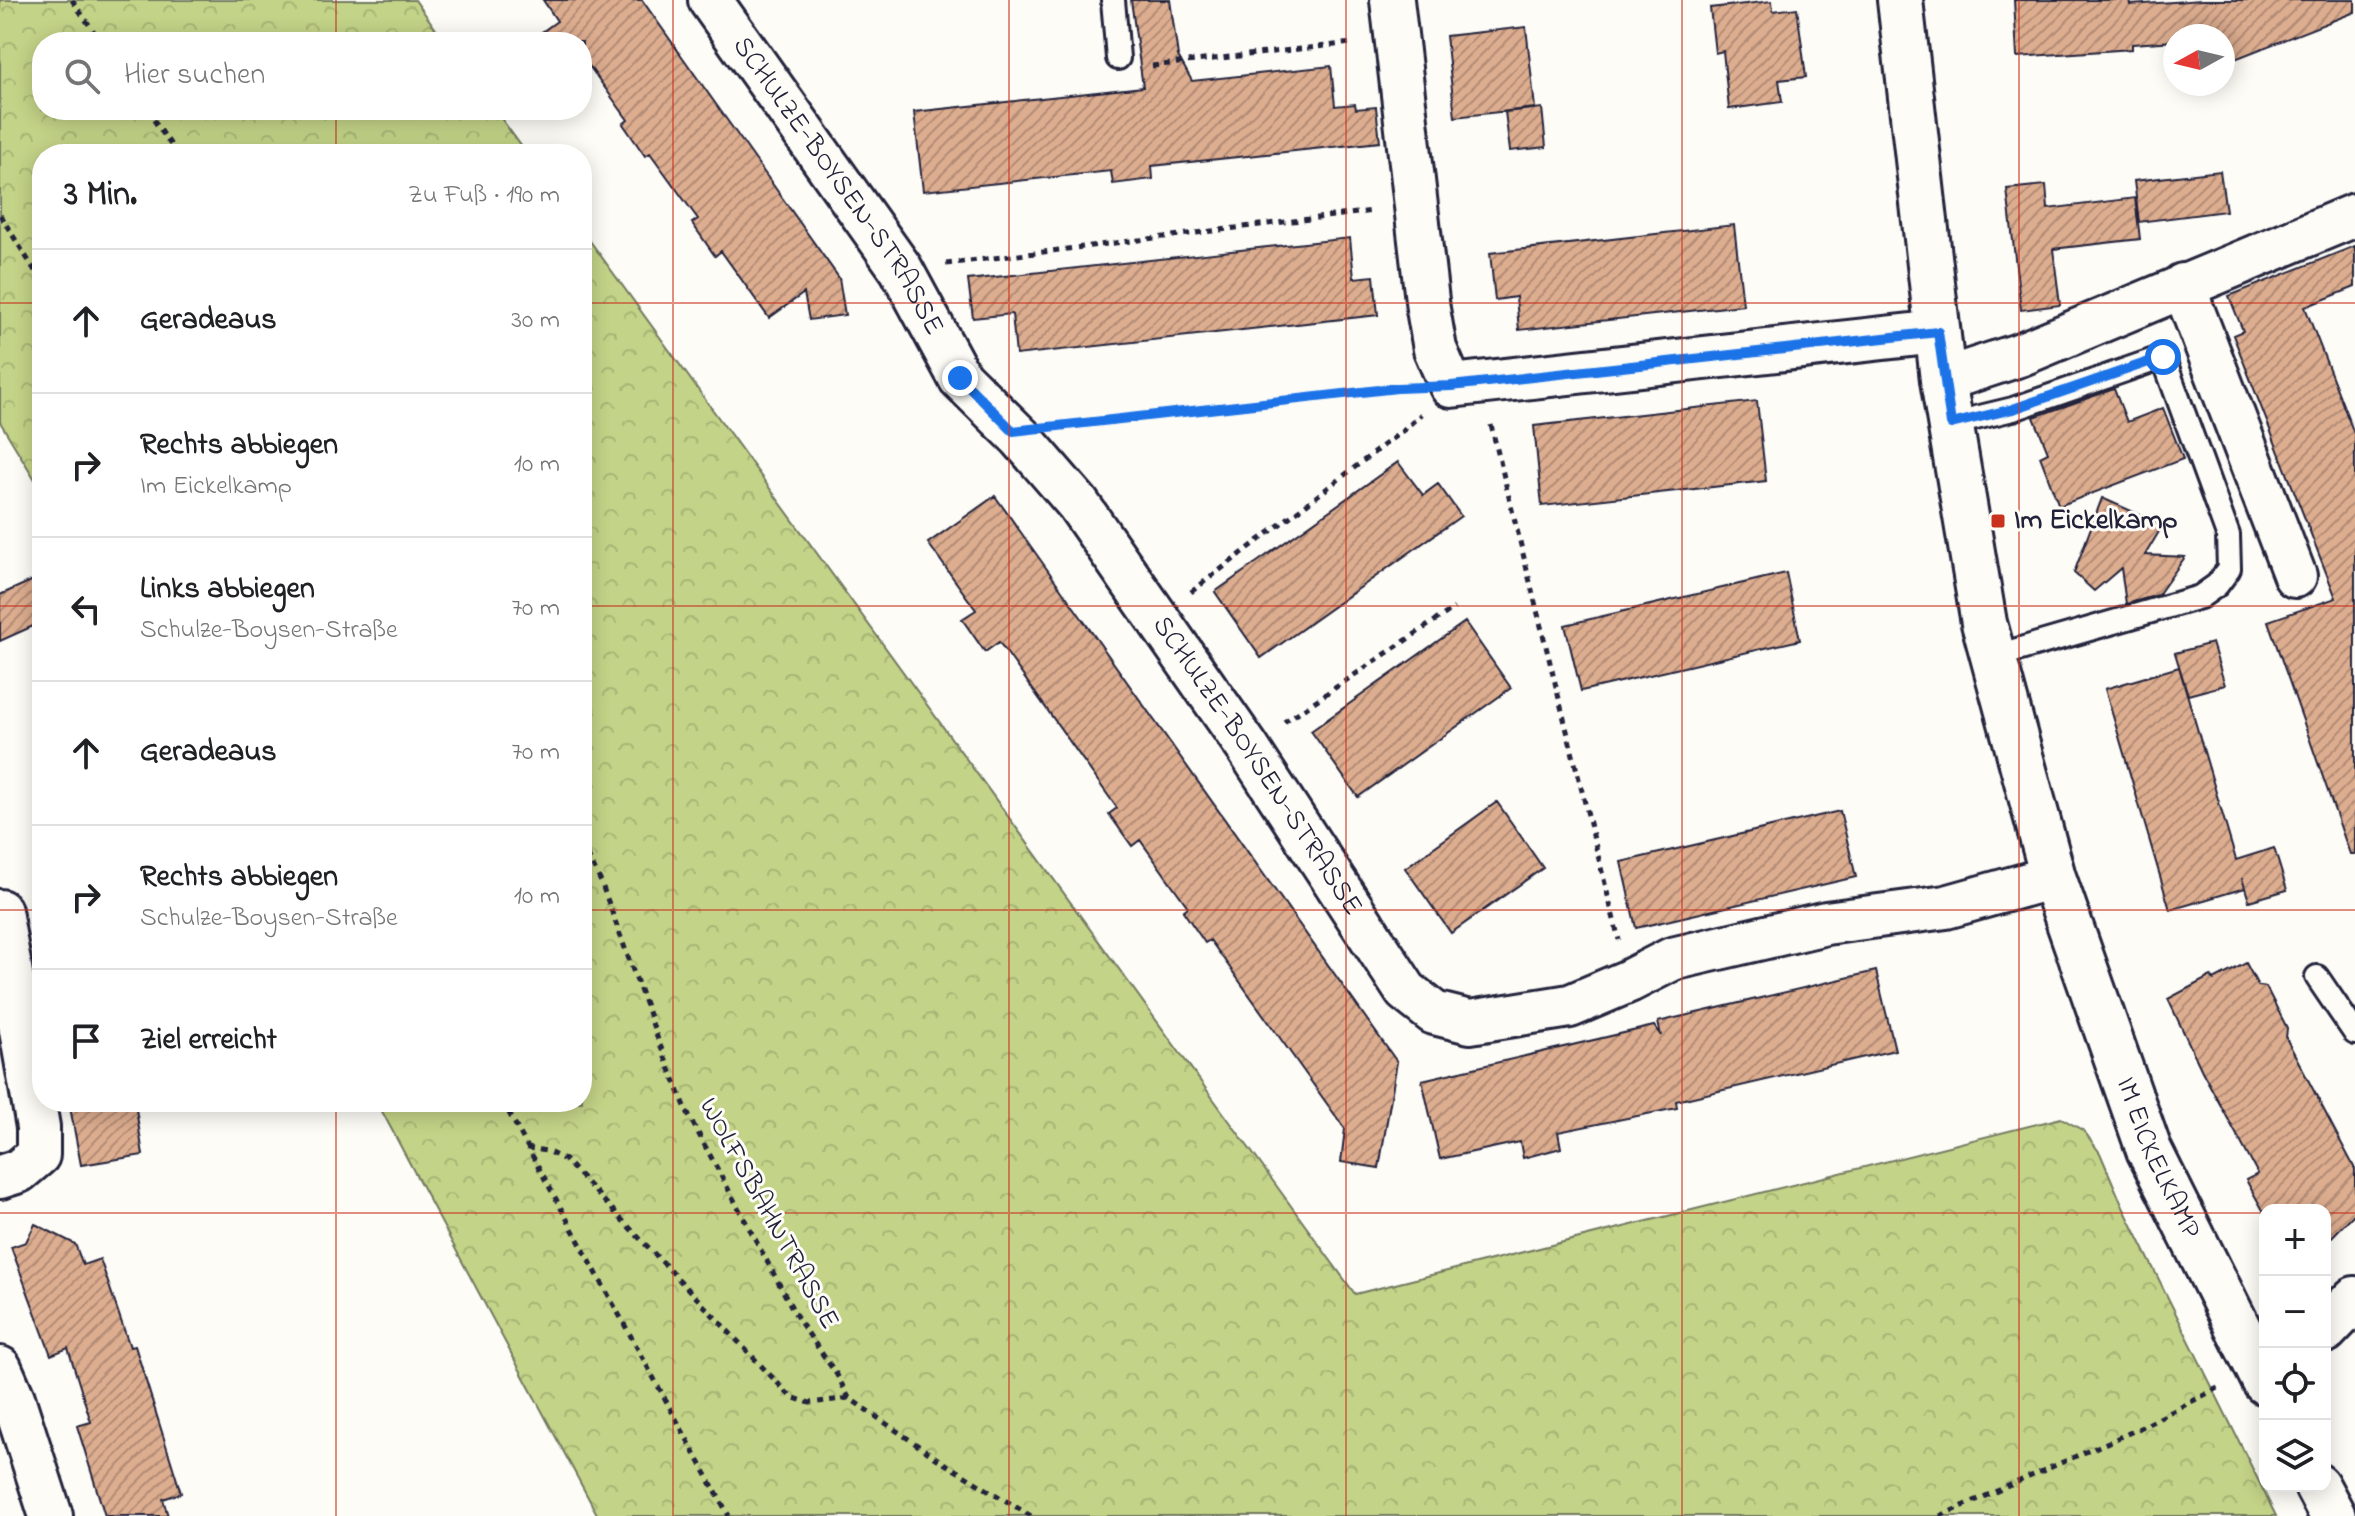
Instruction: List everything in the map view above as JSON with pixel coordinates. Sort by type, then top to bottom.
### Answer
[{"type":"street","name":"SCHULZE-BOYSEN-STRASSE","points":[[710,0],[901,269],[960,378],[1013,431],[1078,504],[1247,747],[1406,991],[1434,1013],[1470,1022],[1570,1006],[1672,959],[1826,923],[1946,907],[2053,877]]},
{"type":"street","name":"IM EICKELKAMP","points":[[1900,0],[1943,380],[1984,623],[2053,877],[2149,1150],[2259,1363]]},
{"type":"street","points":[[1394,19],[1435,349],[1451,386],[1938,332]]},
{"type":"street","points":[[1943,380],[2019,355],[2355,215]]},
{"type":"street","points":[[2183,285],[2295,576]]},
{"type":"street","points":[[0,911],[32,1093]]},
{"type":"street","points":[[0,1177],[19,1171],[38,1155],[35,1112]]},
{"type":"street","points":[[2331,1324],[2355,1299]]},
{"type":"street","points":[[0,1368],[13,1398],[51,1516]]},
{"type":"street","points":[[2320,1492],[2333,1516]]},
{"type":"lane","points":[[1113,0],[1118,58]]},
{"type":"lane","points":[[1951,424],[2013,409],[2163,357],[2228,535],[2229,569],[2217,585],[2200,597],[1993,657]]},
{"type":"lane","points":[[2317,977],[2355,1033]]},
{"type":"path","points":[[72,0],[94,32]]},
{"type":"path","points":[[1118,58],[1146,66],[1394,19]]},
{"type":"path","points":[[154,120],[170,144]]},
{"type":"path","points":[[901,269],[1415,206]]},
{"type":"path","points":[[0,215],[32,266]]},
{"type":"path","points":[[1156,619],[1405,429],[1451,386]]},
{"type":"path","points":[[1013,431],[1397,388],[1451,386],[1490,421],[1629,981]]},
{"type":"path","points":[[1247,747],[1454,608]]},
{"type":"path","name":"WOLFSBAHNTRASSE","points":[[592,864],[689,1116],[798,1319],[849,1398],[942,1462],[1031,1516]]},
{"type":"path","points":[[508,1112],[729,1516]]},
{"type":"path","points":[[527,1148],[547,1151],[565,1160],[791,1397],[810,1403],[849,1398]]},
{"type":"path","points":[[1940,1516],[2259,1373]]},
{"type":"green space","points":[[0,0],[415,0],[438,32],[32,32],[32,120],[502,120],[520,144],[32,144],[32,475],[0,422]]},
{"type":"green space","points":[[592,244],[1355,1294],[2061,1118],[2084,1131],[2100,1153],[2123,1207],[2259,1482],[2259,1492],[2264,1492],[2276,1516],[598,1516],[382,1112],[592,1112]]},
{"type":"building","points":[[543,0],[642,0],[839,278],[845,315],[809,320],[804,293],[769,318],[721,251],[715,256],[692,223],[698,219],[650,153],[645,156],[623,124],[628,120],[592,70],[592,32],[542,32],[557,21]]},
{"type":"building","points":[[1131,0],[1170,0],[1178,56],[1192,81],[1331,66],[1335,106],[1355,104],[1356,109],[1376,107],[1380,142],[1152,166],[1153,179],[1113,184],[1111,171],[923,191],[914,112],[1143,87]]},
{"type":"building","points":[[2014,0],[2129,0],[2130,5],[2202,0],[2355,0],[2355,12],[2235,59],[2235,24],[2163,24],[2163,42],[2132,44],[2132,49],[2017,57]]},
{"type":"building","points":[[1772,1],[1773,11],[1797,8],[1806,77],[1779,80],[1782,102],[1729,109],[1723,51],[1715,53],[1710,8]]},
{"type":"building","points":[[1526,27],[1535,108],[1455,117],[1446,36]]},
{"type":"building","points":[[1542,108],[1546,147],[1510,151],[1505,112]]},
{"type":"building","points":[[2220,171],[2226,211],[2139,222],[2134,181]]},
{"type":"building","points":[[2046,185],[2048,209],[2135,198],[2140,239],[2053,249],[2060,305],[2021,310],[2007,189]]},
{"type":"building","points":[[1734,225],[1743,305],[1519,330],[1516,297],[1495,300],[1490,253]]},
{"type":"building","points":[[1350,238],[1354,278],[1374,276],[1378,315],[1016,355],[1012,314],[973,318],[968,280]]},
{"type":"building","points":[[2355,246],[2355,287],[2305,307],[2355,436],[2355,854],[2350,854],[2268,621],[2336,598],[2233,335],[2243,331],[2229,296]]},
{"type":"building","points":[[2114,389],[2127,422],[2163,408],[2183,459],[2059,506],[2040,456],[2048,452],[2034,417]]},
{"type":"building","points":[[1757,401],[1766,481],[1542,506],[1534,426]]},
{"type":"building","points":[[1398,462],[1423,495],[1438,484],[1461,516],[1261,658],[1215,592]]},
{"type":"building","points":[[995,496],[1397,1062],[1379,1168],[1341,1162],[1345,1129],[1210,940],[1205,943],[1183,911],[1188,907],[1140,840],[1132,846],[1109,814],[1117,808],[999,642],[985,652],[962,619],[976,610],[928,543]]},
{"type":"building","points":[[2102,498],[2163,525],[2145,555],[2185,557],[2158,595],[2126,604],[2121,568],[2094,591],[2074,573]]},
{"type":"building","points":[[1786,573],[1800,640],[1581,691],[1565,625]]},
{"type":"building","points":[[32,581],[32,627],[0,641],[0,595]]},
{"type":"building","points":[[1465,622],[1511,688],[1358,797],[1311,731]]},
{"type":"building","points":[[2212,643],[2225,685],[2188,695],[2175,653]]},
{"type":"building","points":[[2179,667],[2236,860],[2274,848],[2287,890],[2249,901],[2242,878],[2245,888],[2170,910],[2105,689]]},
{"type":"building","points":[[1497,802],[1543,868],[1451,933],[1405,868]]},
{"type":"building","points":[[1840,811],[1856,877],[1636,928],[1621,862]]},
{"type":"building","points":[[2246,963],[2258,986],[2266,987],[2287,1028],[2286,1038],[2355,1169],[2355,1213],[2331,1238],[2331,1204],[2259,1204],[2246,1180],[2258,1174],[2202,1071],[2168,999],[2211,976],[2214,980]]},
{"type":"building","points":[[1876,971],[1895,1050],[1676,1101],[1677,1108],[1558,1132],[1561,1148],[1523,1158],[1520,1142],[1440,1159],[1422,1080],[1654,1026],[1661,1036],[1658,1022]]},
{"type":"building","points":[[71,1112],[137,1112],[143,1155],[81,1165]]},
{"type":"building","points":[[35,1224],[75,1244],[83,1265],[100,1259],[130,1347],[135,1346],[181,1493],[163,1499],[168,1516],[105,1516],[77,1426],[91,1422],[68,1348],[51,1355],[11,1247],[26,1242]]},
{"type":"place","name":"Im Eickelkamp","points":[[1998,521]]},
{"type":"route","points":[[960,378],[1013,431],[1938,332],[1951,424],[2013,409],[2163,357]]}]
